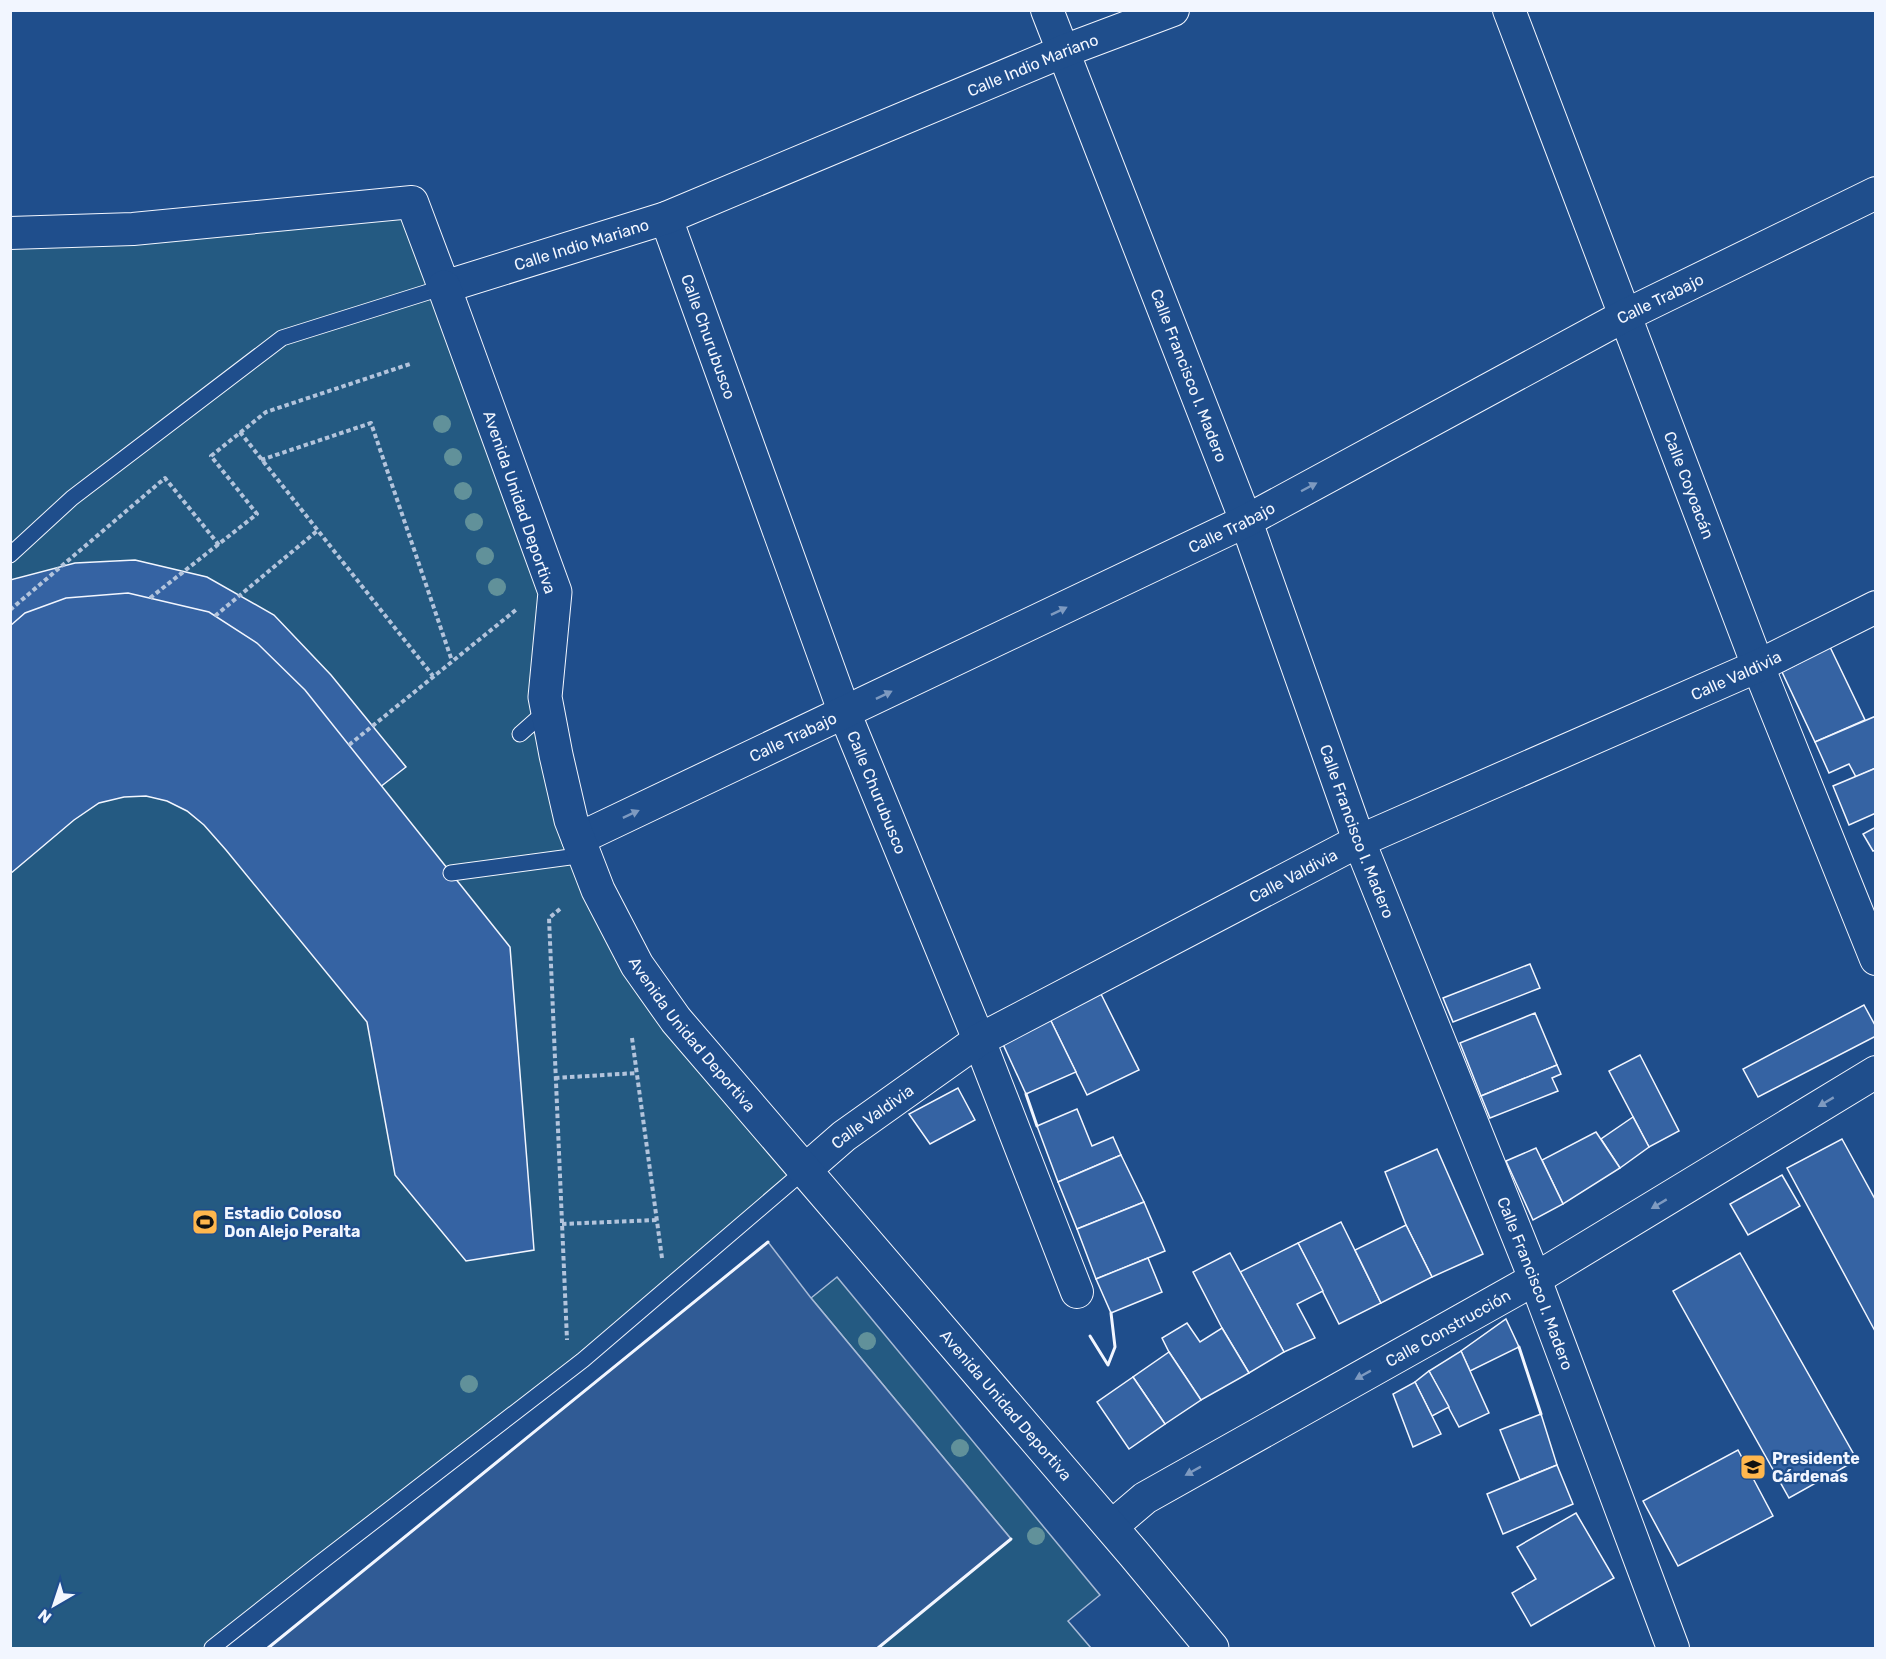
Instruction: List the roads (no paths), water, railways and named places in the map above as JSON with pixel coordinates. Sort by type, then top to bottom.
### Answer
[{"type":"street","name":"Calle Francisco I. Madero","points":[[1047,10],[1246,521],[1359,841],[1535,1279],[1673,1648]]},
{"type":"street","name":"Calle Indio Mariano","points":[[444,287],[666,219],[1064,51],[1173,10]]},
{"type":"street","name":"Calle Coyoacán","points":[[1509,10],[1758,666],[1875,959]]},
{"type":"street","name":"Calle Trabajo","points":[[582,847],[845,714],[1246,521],[1624,316],[1875,193]]},
{"type":"street","points":[[10,233],[133,229],[412,202],[444,287]]},
{"type":"street","name":"Calle Churubusco","points":[[666,219],[845,714],[979,1041],[1077,1292]]},
{"type":"street","name":"Avenida Unidad Deportiva","points":[[444,287],[555,592],[545,697],[571,820],[598,890],[637,965],[676,1020],[1212,1648]]},
{"type":"street","name":"Calle Valdivia","points":[[805,1170],[844,1136],[979,1041],[1359,841],[1758,666],[1875,607]]},
{"type":"street","name":"Calle Construcción","points":[[1111,1527],[1145,1498],[1535,1279],[1875,1072]]},
{"type":"lane","points":[[10,555],[72,498],[282,338],[444,287]]},
{"type":"lane","points":[[520,734],[548,708]]},
{"type":"lane","points":[[451,873],[582,847]]},
{"type":"lane","points":[[212,1648],[583,1360],[805,1170]]},
{"type":"place","name":"Estadio Coloso Don Alejo Peralta","points":[[205,1222]]},
{"type":"place","name":"Presidente Cárdenas","points":[[1753,1467]]}]
